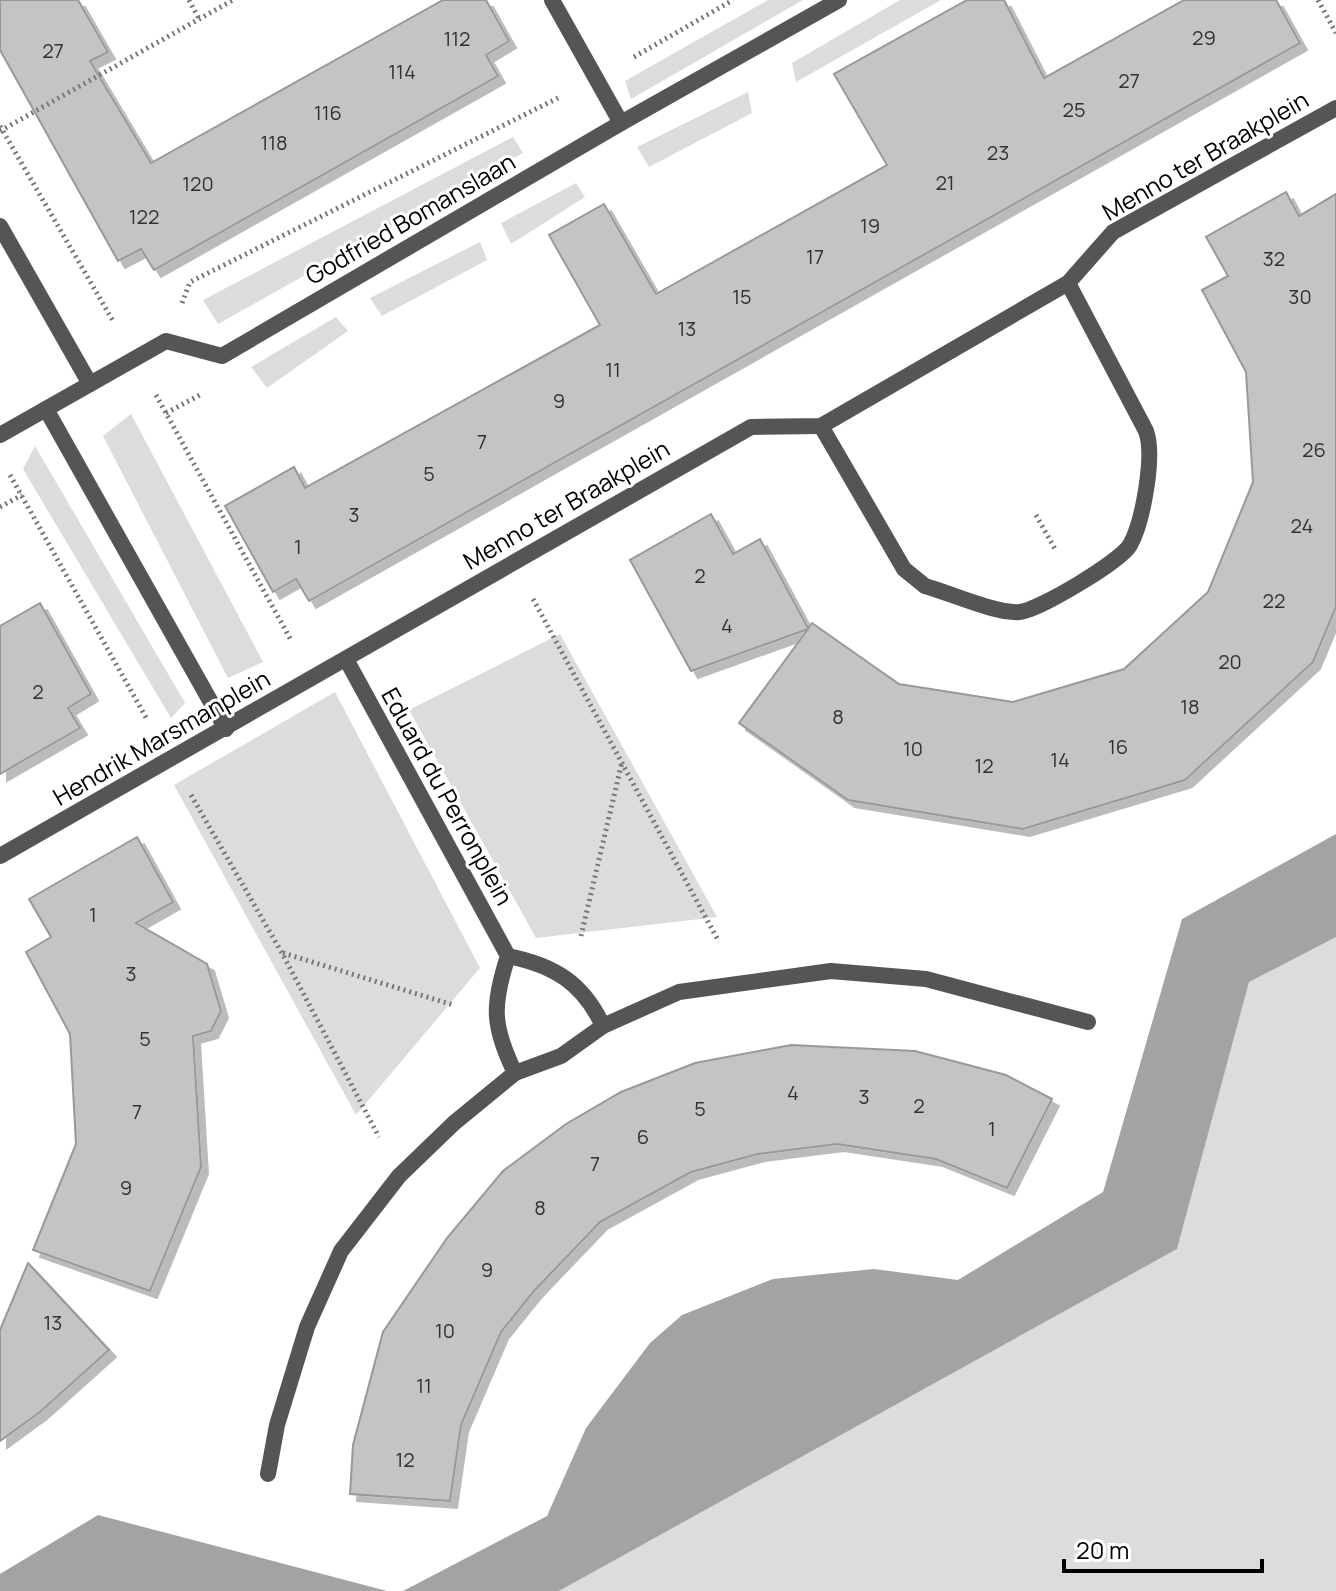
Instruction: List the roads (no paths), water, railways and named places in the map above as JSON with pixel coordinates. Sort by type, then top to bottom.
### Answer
[{"type":"street","points":[[552,0],[621,123]]},
{"type":"street","name":"Godfried Bomanslaan","points":[[90,384],[166,341],[222,356],[621,123],[839,0]]},
{"type":"street","name":"Menno ter Braakplein","points":[[346,659],[512,561],[751,427],[821,426],[1068,283],[1113,232],[1336,108]]},
{"type":"street","points":[[0,226],[90,384],[0,435]]},
{"type":"street","points":[[821,426],[904,569],[913,578],[925,586],[1009,611],[1030,610],[1121,557],[1136,528],[1152,454],[1146,431],[1068,283]]},
{"type":"street","points":[[46,409],[226,729]]},
{"type":"street","name":"Hendrik Marsmanplein","points":[[0,856],[346,659]]},
{"type":"street","name":"Eduard du Perronplein","points":[[346,659],[508,956]]},
{"type":"street","points":[[515,1073],[497,1033],[496,1018],[495,996],[508,956],[534,961],[571,980],[591,1001],[603,1026]]},
{"type":"street","points":[[268,1474],[277,1425],[325,1279],[341,1251],[399,1176],[454,1123],[515,1073],[561,1056],[603,1026],[679,992],[740,981],[831,971],[880,972],[982,991],[1088,1022]]}]
